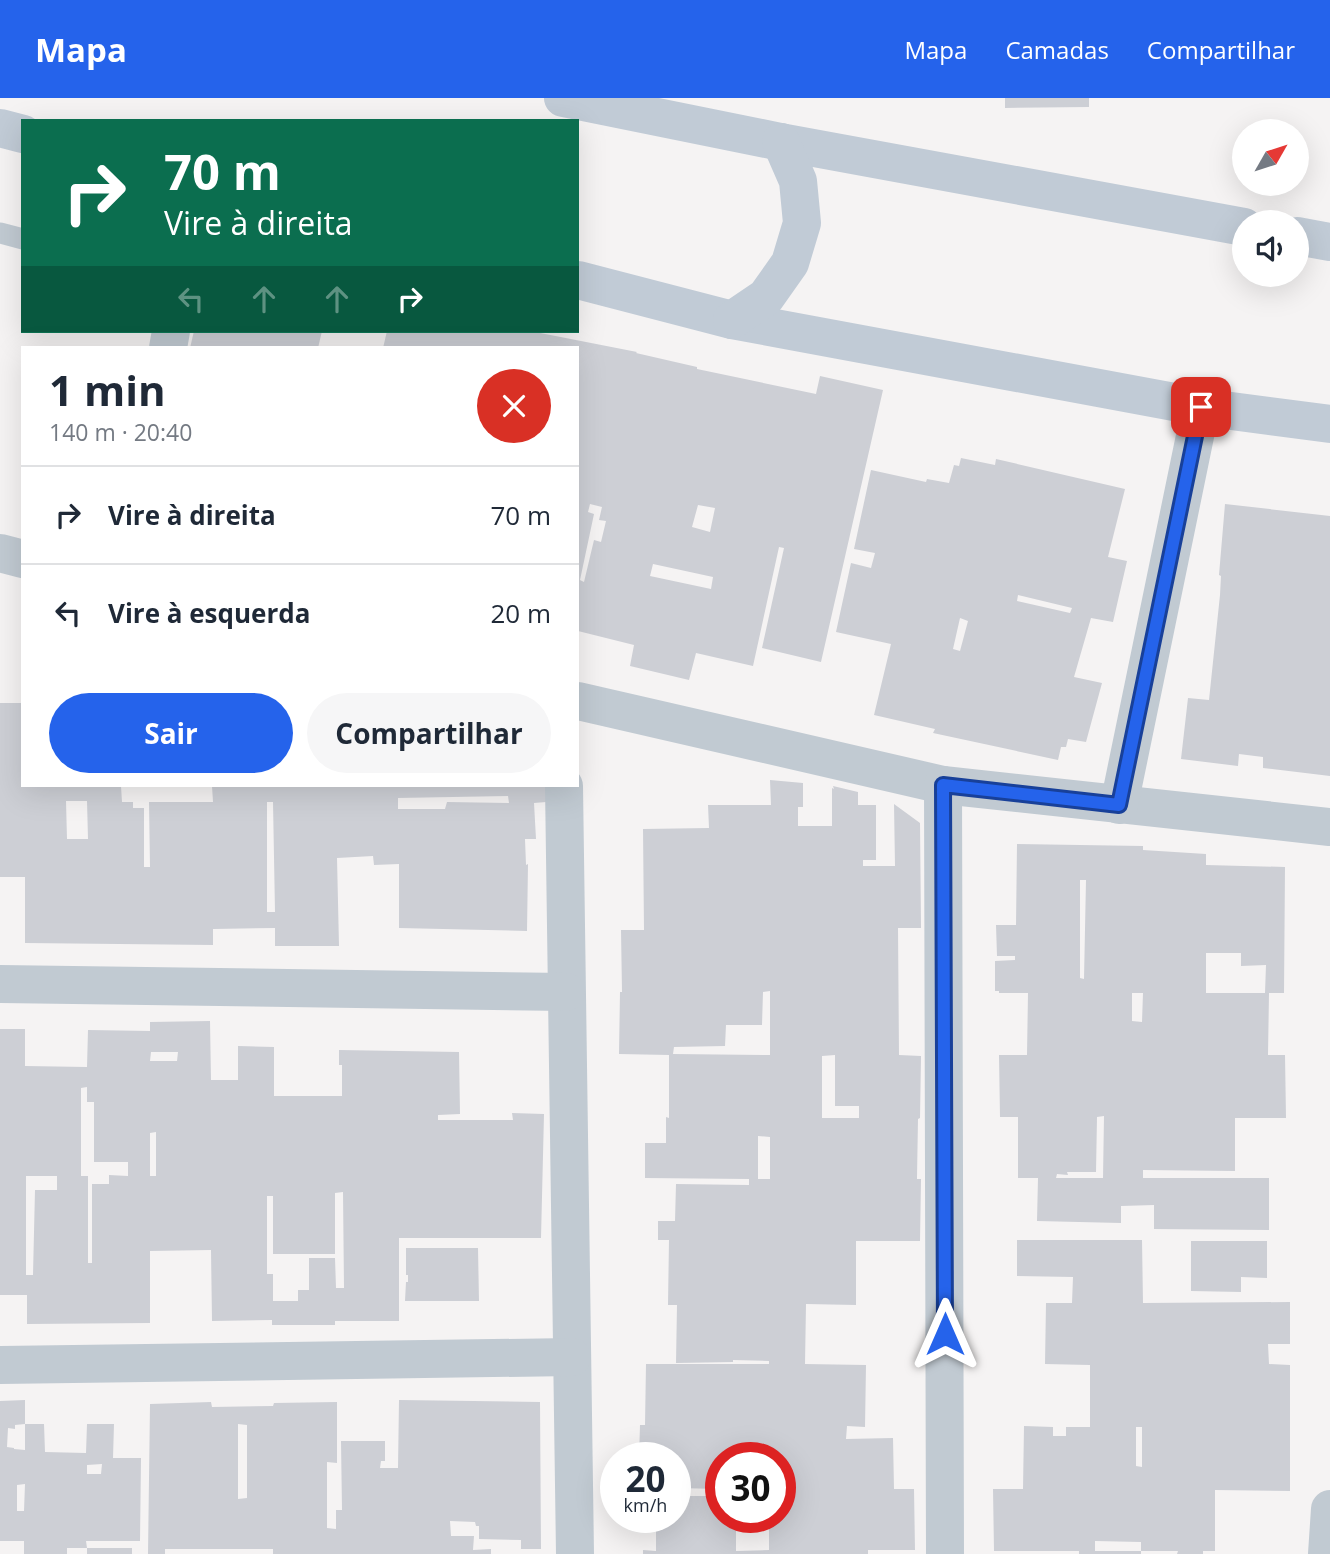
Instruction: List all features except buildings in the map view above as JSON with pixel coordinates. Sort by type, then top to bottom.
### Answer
[{"type":"street","points":[[563,98],[781,142],[1232,225]]},
{"type":"street","points":[[0,128],[21,133]]},
{"type":"street","points":[[732,320],[766,297],[790,263],[802,223],[798,181],[781,142]]},
{"type":"street","points":[[1309,238],[1330,242]]},
{"type":"street","points":[[579,281],[732,320],[1201,407],[1330,424]]},
{"type":"street","points":[[1119,805],[1201,407]]},
{"type":"street","points":[[0,553],[21,558]]},
{"type":"street","points":[[579,701],[943,785],[1330,827]]},
{"type":"street","points":[[943,785],[945,1554]]},
{"type":"street","points":[[564,787],[575,1554]]},
{"type":"street","points":[[0,984],[566,992]]},
{"type":"street","points":[[0,1365],[572,1357]]},
{"type":"street","points":[[1328,1554],[1330,1509]]},
{"type":"lane","points":[[0,233],[21,238]]},
{"type":"route","points":[[945,1334],[943,785],[1119,805],[1201,407]]}]
